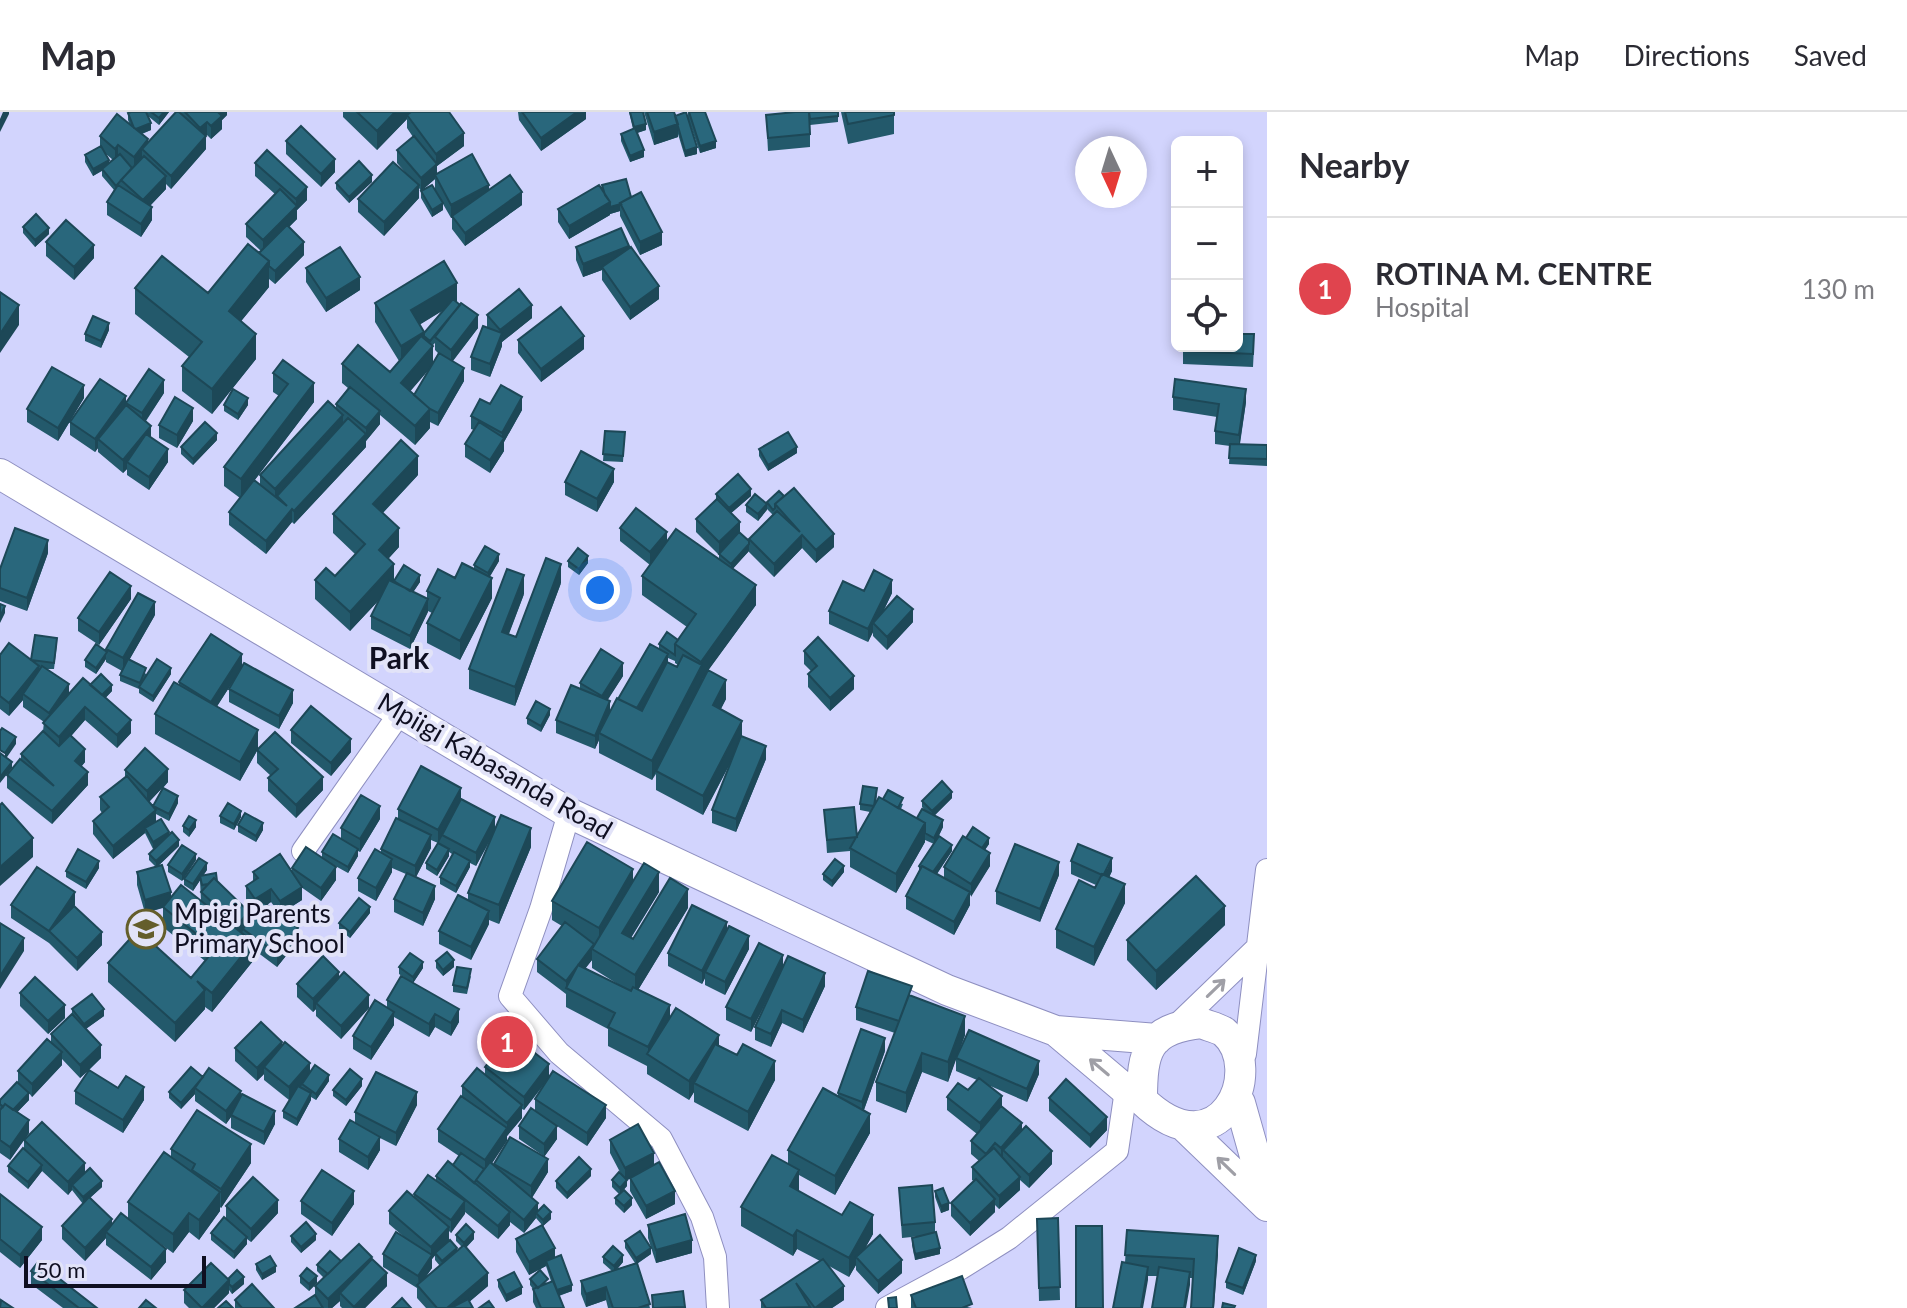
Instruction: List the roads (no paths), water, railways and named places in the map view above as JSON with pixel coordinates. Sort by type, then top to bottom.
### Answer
[{"type":"main road","name":"Mpiigi Kabasanda Road","points":[[0,474],[569,813],[947,990],[1056,1031],[1134,1095]]},
{"type":"main road","points":[[1201,1023],[1224,1031],[1245,1054],[1248,1071],[1246,1088],[1240,1103],[1230,1115],[1217,1123],[1185,1127],[1165,1119],[1134,1095],[1147,1053],[1166,1032],[1201,1023]]},
{"type":"main road","name":"Mpiigi Kabasanda Road","points":[[1056,1031],[1166,1032]]},
{"type":"main road","points":[[1240,1103],[1267,1199]]},
{"type":"main road","points":[[1185,1127],[1267,1206]]},
{"type":"street","points":[[303,851],[400,713]]},
{"type":"street","points":[[569,813],[541,909],[510,996],[559,1053],[661,1139],[702,1217],[715,1257],[718,1308]]},
{"type":"street","points":[[1245,1054],[1267,870]]},
{"type":"street","points":[[1166,1032],[1256,949]]},
{"type":"street","points":[[887,1308],[1009,1238],[1117,1151],[1134,1095]]},
{"type":"place","name":"Mpigi Parents Primary School","points":[[146,929]]},
{"type":"place","name":"ROTINA M. CENTRE","points":[[507,1042]]},
{"type":"district","name":"Park","points":[[399,659]]}]
